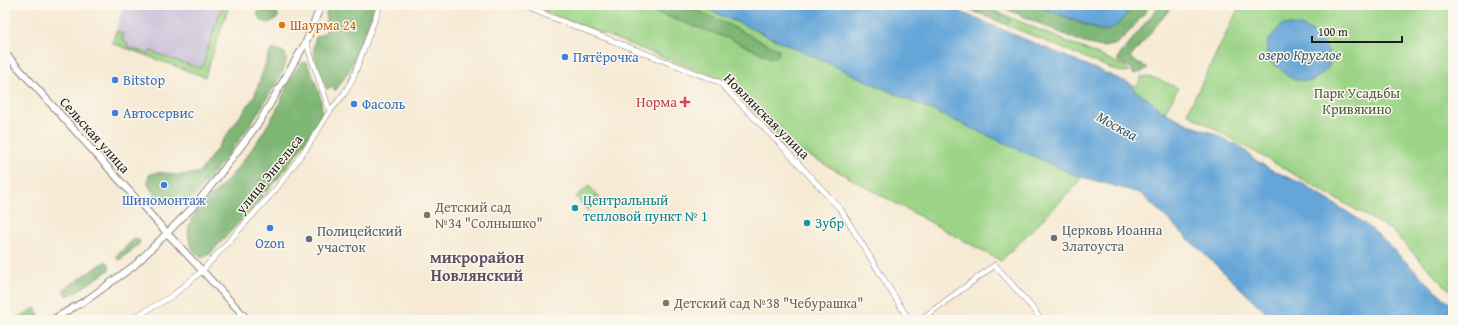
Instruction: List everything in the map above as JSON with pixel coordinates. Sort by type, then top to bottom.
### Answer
[{"type":"street","name":"улица Энгельса","points":[[130,320],[172,296],[202,271],[276,189],[308,146],[330,111],[342,97],[353,78],[380,5]]},
{"type":"street","name":"Новлянская улица","points":[[520,5],[719,82],[785,149],[841,210],[909,320]]},
{"type":"street","points":[[52,320],[88,299],[136,265],[194,206],[260,121],[306,42],[319,6]]},
{"type":"street","points":[[306,42],[330,111]]},
{"type":"street","name":"Сельская улица","points":[[5,53],[167,233],[248,320]]},
{"type":"street","points":[[326,102],[337,100],[342,97]]},
{"type":"street","points":[[920,320],[995,265],[1036,312],[1040,320]]},
{"type":"shaded area","points":[[124,5],[228,5],[228,9],[205,77],[112,43]]},
{"type":"green space","points":[[228,5],[228,9],[205,77],[112,43],[116,31],[123,34],[123,40],[127,43],[128,47],[149,54],[150,51],[154,52],[200,68],[204,63],[221,9]]},
{"type":"green space","points":[[329,5],[375,5],[354,61],[335,91],[331,86],[327,90],[319,71],[314,50],[316,37],[326,32],[326,13]]},
{"type":"green space","points":[[528,5],[699,5],[1082,177],[1065,197],[1001,261],[808,155],[786,145],[720,79]]},
{"type":"green space","points":[[639,5],[686,5],[779,50],[778,56],[772,58],[730,39]]},
{"type":"green space","points":[[959,5],[981,5],[1115,62],[1126,67],[1129,71],[1117,71]]},
{"type":"green space","points":[[959,5],[981,5],[1008,17],[1011,21],[1008,24],[1003,23]]},
{"type":"green space","points":[[997,5],[1036,5],[1098,30],[1109,28],[1114,25],[1123,18],[1133,5],[1151,5],[1130,31],[1115,45],[1102,47],[1084,43]]},
{"type":"green space","points":[[1160,5],[1173,5],[1130,58],[1148,68],[1133,74],[1131,68],[1118,61],[1118,57]]},
{"type":"green space","name":"Парк Усадьбы Кривякино","points":[[1240,5],[1453,5],[1453,294],[1391,230],[1187,113]]},
{"type":"green space","points":[[262,9],[272,10],[278,14],[278,18],[269,23],[262,21],[258,16],[258,11]]},
{"type":"green space","points":[[276,49],[285,53],[286,59],[284,69],[258,113],[200,190],[193,197],[181,204],[166,204],[158,199],[149,187],[149,175],[159,173],[177,175],[200,172],[254,97],[269,54],[272,50]]},
{"type":"green space","points":[[303,62],[307,63],[318,89],[322,110],[321,116],[297,154],[270,188],[210,254],[202,258],[198,256],[193,249],[188,235],[189,226],[192,219],[202,206],[227,181],[251,151],[278,107],[291,77]]},
{"type":"green space","points":[[1141,77],[1156,79],[1178,88],[1165,112],[1160,110],[1152,102],[1134,90],[1131,84],[1136,86]]},
{"type":"green space","points":[[589,186],[601,200],[588,211],[576,197]]},
{"type":"green space","points":[[135,238],[138,239],[140,243],[120,260],[117,259],[117,255]]},
{"type":"green space","points":[[106,261],[109,264],[109,270],[76,292],[67,296],[64,289]]},
{"type":"green space","points":[[35,308],[39,316],[31,320],[13,320]]},
{"type":"water","name":"Москва","points":[[699,5],[944,5],[1131,84],[1134,90],[1152,102],[1160,110],[1192,126],[1215,134],[1231,143],[1236,144],[1247,152],[1253,159],[1270,169],[1303,184],[1374,231],[1453,306],[1453,320],[1274,320],[1140,193],[1075,175]]},
{"type":"water","points":[[1036,5],[1133,5],[1115,27],[1110,30],[1099,30]]},
{"type":"water","name":"озеро Круглое","points":[[1282,25],[1306,28],[1318,37],[1326,47],[1329,53],[1330,64],[1326,70],[1313,81],[1290,78],[1268,59],[1267,48],[1269,41],[1272,35]]},
{"type":"place","name":"Шаурма 24","points":[[282,25]]},
{"type":"place","name":"Пятёрочка","points":[[565,57]]},
{"type":"place","name":"Bitstop","points":[[115,80]]},
{"type":"place","name":"Норма","points":[[685,102]]},
{"type":"place","name":"Фасоль","points":[[354,104]]},
{"type":"place","name":"Автосервис","points":[[115,113]]},
{"type":"place","name":"Шиномонтаж","points":[[164,185]]},
{"type":"place","name":"Центральный тепловой пункт № 1","points":[[575,208]]},
{"type":"place","name":"Детский сад №34 \"Солнышко\"","points":[[427,215]]},
{"type":"place","name":"Зубр","points":[[807,223]]},
{"type":"place","name":"Ozon","points":[[270,228]]},
{"type":"place","name":"Церковь Иоанна Златоуста","points":[[1054,238]]},
{"type":"place","name":"Полицейский участок","points":[[309,239]]},
{"type":"place","name":"Детский сад №38 \"Чебурашка\"","points":[[666,303]]},
{"type":"district","name":"микрорайон Новлянский","points":[[477,266]]}]
